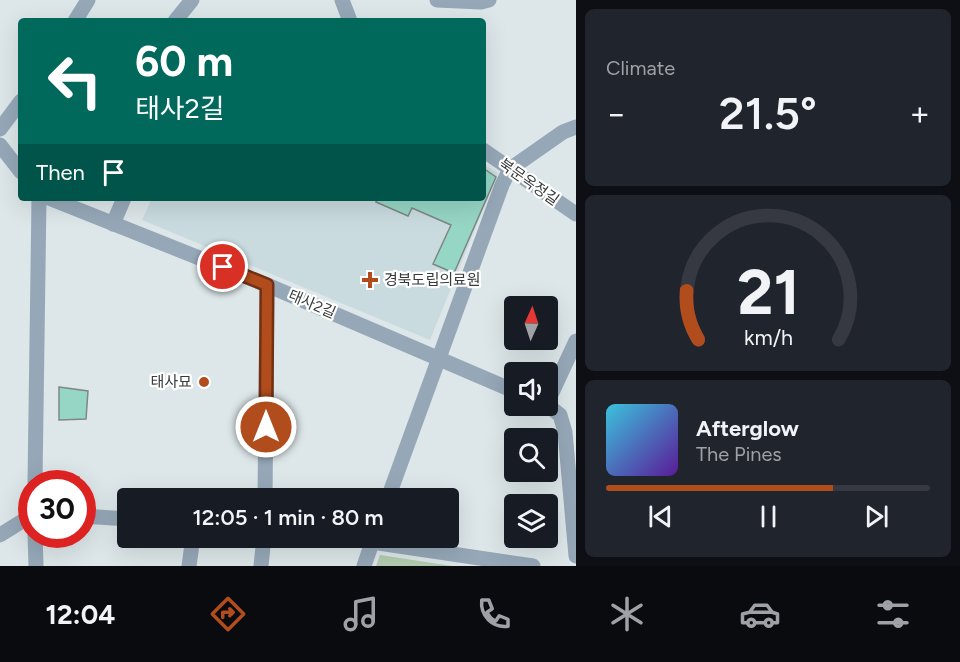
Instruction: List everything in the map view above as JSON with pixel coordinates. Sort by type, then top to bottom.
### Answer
[{"type":"street","points":[[77,18],[88,0]]},
{"type":"street","points":[[178,18],[192,0]]},
{"type":"street","points":[[342,0],[349,18]]},
{"type":"street","points":[[437,0],[481,2],[488,0]]},
{"type":"street","points":[[0,129],[18,105]]},
{"type":"street","points":[[392,488],[502,184],[510,169],[562,132],[576,127]]},
{"type":"street","points":[[0,145],[18,168]]},
{"type":"street","name":"북문옥정길","points":[[486,152],[576,214]]},
{"type":"street","points":[[35,470],[39,201]]},
{"type":"street","name":"태사2길","points":[[56,201],[267,285],[504,387]]},
{"type":"street","points":[[113,224],[123,201]]},
{"type":"street","points":[[265,488],[267,285]]},
{"type":"street","points":[[558,379],[576,341]]},
{"type":"street","points":[[558,413],[571,434],[576,556]]},
{"type":"street","points":[[96,517],[117,518]]},
{"type":"street","points":[[0,535],[18,524]]},
{"type":"street","points":[[35,548],[36,566]]},
{"type":"street","points":[[189,566],[191,548]]},
{"type":"street","points":[[261,566],[263,548]]},
{"type":"street","points":[[364,566],[370,548]]},
{"type":"street","points":[[426,548],[533,566]]},
{"type":"shaded area","name":"경북도립의료원","points":[[486,166],[498,173],[430,340],[142,220],[151,201],[486,201]]},
{"type":"green space","points":[[380,555],[452,566],[376,566]]},
{"type":"building","points":[[486,170],[496,177],[486,200]]},
{"type":"building","points":[[486,201],[454,273],[433,264],[451,225],[412,208],[408,216],[376,202]]},
{"type":"building","points":[[59,387],[88,391],[86,419],[59,420]]},
{"type":"place","name":"경북도립의료원","points":[[370,280]]},
{"type":"place","name":"태사묘","points":[[204,382]]},
{"type":"route","points":[[223,267],[267,285],[266,427]]}]
